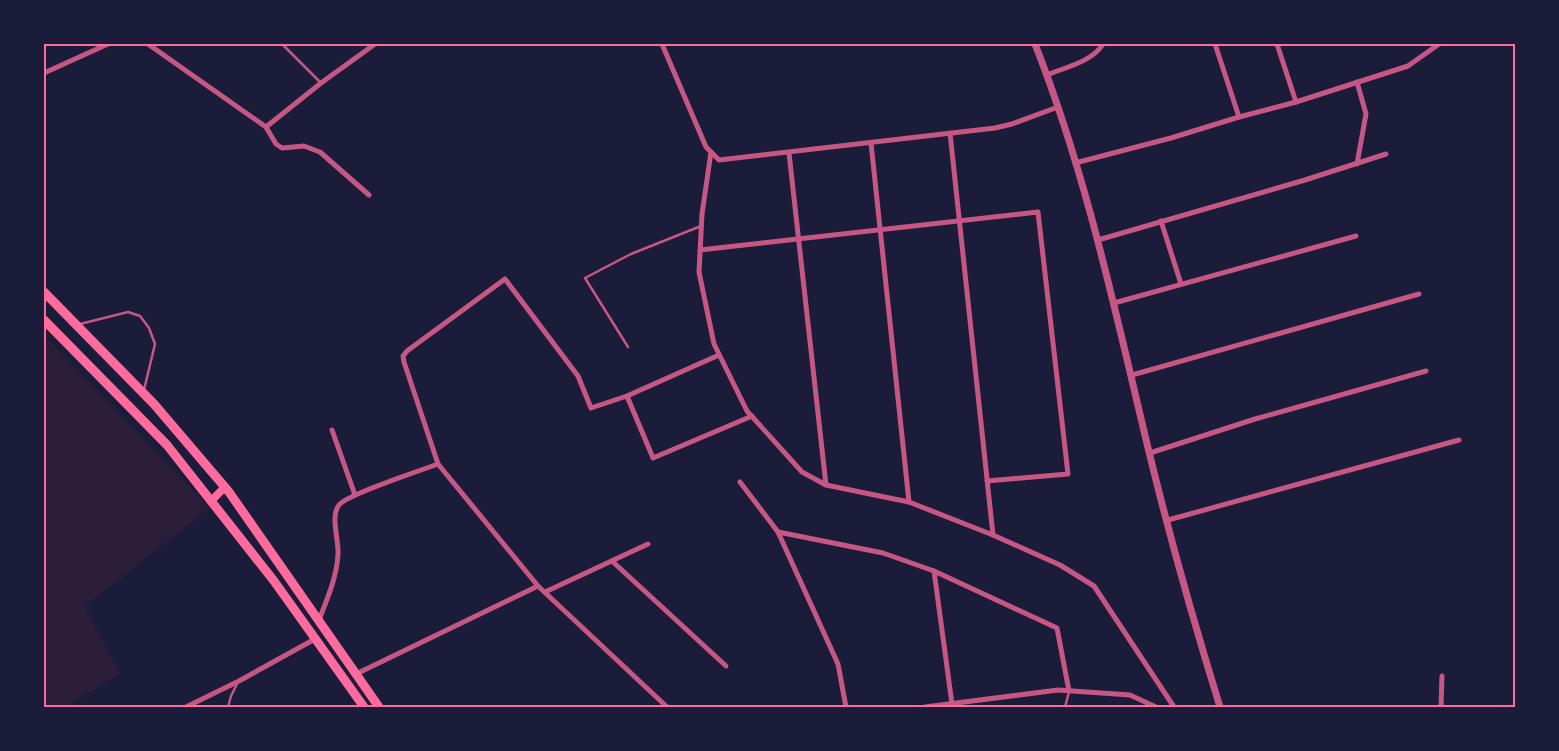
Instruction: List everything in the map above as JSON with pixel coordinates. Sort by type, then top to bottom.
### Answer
[{"type":"main road","points":[[44,292],[143,393],[225,487],[379,707]]},
{"type":"main road","points":[[44,320],[167,445],[274,582],[364,707]]},
{"type":"main road","points":[[211,502],[225,487]]},
{"type":"street","points":[[44,73],[108,44]]},
{"type":"street","points":[[148,44],[266,127],[276,144],[282,148],[304,146],[320,152],[369,194]]},
{"type":"street","points":[[266,127],[321,83],[375,44]]},
{"type":"street","points":[[662,44],[706,147],[719,160],[995,128],[1012,124],[1058,107]]},
{"type":"street","points":[[1035,44],[1058,107],[1098,240],[1195,625],[1220,707]]},
{"type":"street","points":[[1047,75],[1092,57],[1103,44]]},
{"type":"street","points":[[1215,44],[1239,117]]},
{"type":"street","points":[[1277,44],[1296,102]]},
{"type":"street","points":[[1075,163],[1296,102],[1408,66],[1439,44]]},
{"type":"street","points":[[1357,82],[1366,114],[1357,164]]},
{"type":"street","points":[[950,133],[993,535]]},
{"type":"street","points":[[871,143],[909,502]]},
{"type":"street","points":[[711,152],[701,226],[699,272],[714,344],[747,411],[802,472],[826,486],[909,502],[993,535],[1060,566],[1094,586],[1174,707]]},
{"type":"street","points":[[789,153],[826,486]]},
{"type":"street","points":[[1098,240],[1386,154]]},
{"type":"street","points":[[700,250],[1038,212],[1068,474],[987,481]]},
{"type":"street","points":[[1161,221],[1181,284]]},
{"type":"street","points":[[1114,303],[1356,236]]},
{"type":"street","points":[[667,707],[538,586],[438,464],[403,356],[406,351],[505,279],[578,376],[591,408],[627,396],[720,355]]},
{"type":"street","points":[[1132,375],[1419,294]]},
{"type":"street","points":[[1150,452],[1255,419],[1426,371]]},
{"type":"street","points":[[627,396],[653,458],[752,416]]},
{"type":"street","points":[[332,430],[355,495]]},
{"type":"street","points":[[1168,520],[1459,440]]},
{"type":"street","points":[[318,620],[332,588],[338,553],[335,523],[337,506],[355,495],[438,464]]},
{"type":"street","points":[[740,482],[778,532],[838,664],[846,707]]},
{"type":"street","points":[[778,532],[883,553],[934,571],[1057,628],[1069,691]]},
{"type":"street","points":[[545,592],[648,544]]},
{"type":"street","points":[[612,561],[726,666]]},
{"type":"street","points":[[934,571],[952,704]]},
{"type":"street","points":[[356,674],[538,586]]},
{"type":"street","points":[[186,707],[239,681],[315,639]]},
{"type":"street","points":[[1441,707],[1442,676]]},
{"type":"street","points":[[925,707],[1058,690],[1130,695],[1156,707]]},
{"type":"lane","points":[[282,44],[321,83]]},
{"type":"lane","points":[[628,348],[585,278],[631,254],[701,226]]},
{"type":"lane","points":[[76,325],[128,312],[140,316],[149,328],[155,344],[143,393]]},
{"type":"lane","points":[[228,707],[231,696],[239,681]]},
{"type":"lane","points":[[1065,707],[1069,691]]},
{"type":"shaded area","points":[[44,335],[210,508],[85,606],[120,674],[65,707],[44,707]]}]
